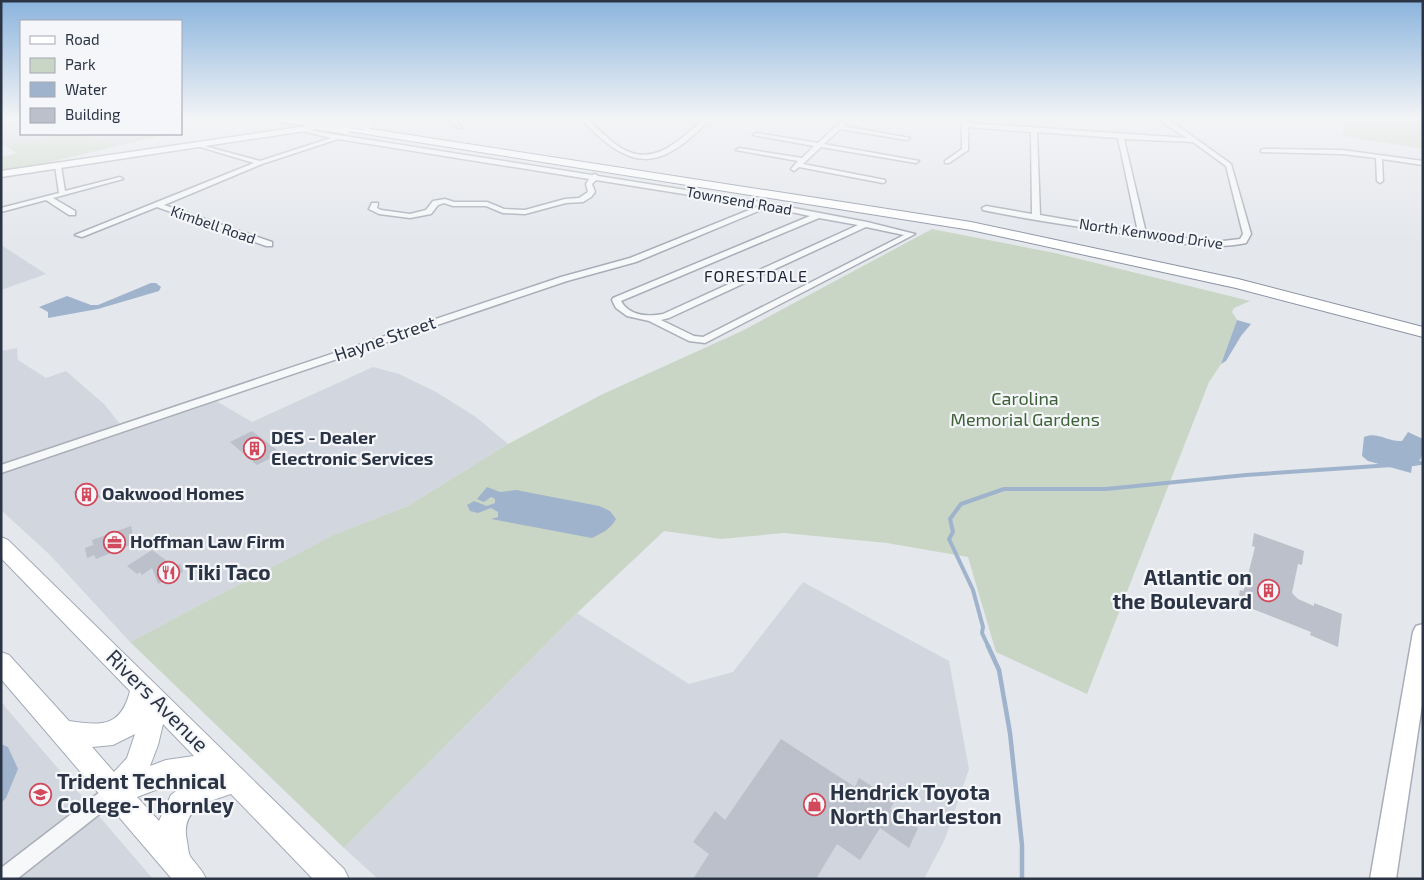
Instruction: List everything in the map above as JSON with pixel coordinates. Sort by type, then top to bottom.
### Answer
[{"type":"highway","points":[[524,159],[872,209],[971,226],[1238,284],[1423,332]]},
{"type":"highway","points":[[612,159],[927,210],[1132,250],[1252,277],[1423,320]]},
{"type":"highway","points":[[1139,262],[1423,340]]},
{"type":"main road","name":"Rivers Avenue","points":[[1,545],[334,879]]},
{"type":"main road","points":[[1,662],[184,870]]},
{"type":"main road","points":[[63,732],[96,737],[120,728],[135,714],[146,690]]},
{"type":"main road","points":[[115,791],[136,767],[145,745],[151,721],[146,690]]},
{"type":"main road","points":[[115,791],[166,773],[195,769],[235,779]]},
{"type":"main road","points":[[184,870],[170,828],[181,806],[196,792],[235,779]]},
{"type":"street","points":[[1,174],[102,159]]},
{"type":"street","points":[[250,159],[260,162]]},
{"type":"street","name":"Kimbell Road","points":[[79,235],[268,159]]},
{"type":"street","name":"Townsend Road","points":[[495,159],[767,205],[911,234],[705,340],[692,339],[653,319]]},
{"type":"street","points":[[775,159],[883,181]]},
{"type":"street","points":[[798,165],[804,159]]},
{"type":"street","points":[[904,159],[916,161]]},
{"type":"street","points":[[947,162],[951,159]]},
{"type":"street","points":[[1035,159],[1036,216]]},
{"type":"street","points":[[1126,159],[1143,235]]},
{"type":"street","name":"North Kenwood Drive","points":[[986,208],[1143,235],[1216,244],[1231,244],[1243,241],[1246,234],[1229,165],[1221,159]]},
{"type":"street","points":[[1379,159],[1380,181]]},
{"type":"street","points":[[1388,159],[1423,163]]},
{"type":"street","points":[[58,166],[62,193]]},
{"type":"street","points":[[375,205],[373,209],[379,212],[403,216],[418,216],[428,212],[436,203],[445,201],[453,204],[487,204],[511,213],[525,212],[565,201],[580,200],[589,196],[592,192],[590,184],[595,176]]},
{"type":"street","points":[[1,210],[120,179]]},
{"type":"street","points":[[46,197],[72,213]]},
{"type":"street","name":"Kimbell Road","points":[[157,205],[269,244]]},
{"type":"street","name":"Hayne Street","points":[[1,469],[555,282],[633,260],[767,205]]},
{"type":"street","points":[[819,215],[616,300],[618,306],[631,314],[653,319],[666,316],[868,224]]},
{"type":"street","points":[[1383,879],[1423,632]]},
{"type":"street","points":[[2,879],[115,791]]},
{"type":"shaded area","points":[[1,245],[46,274],[1,290]]},
{"type":"shaded area","points":[[17,348],[18,360],[46,378],[66,371],[105,405],[123,428],[211,398],[252,422],[373,367],[399,374],[436,392],[476,417],[508,444],[408,506],[333,535],[130,642],[49,554],[1,510],[1,351]]},
{"type":"shaded area","points":[[803,582],[949,661],[969,769],[945,839],[924,879],[378,879],[344,848],[577,613],[689,684],[733,672]]},
{"type":"shaded area","name":"Trident Technical College- Thornley","points":[[1,701],[7,709],[153,879],[1,879]]},
{"type":"green space","points":[[1,159],[62,159],[21,169],[1,172]]},
{"type":"green space","name":"Carolina Memorial Gardens","points":[[932,229],[1055,253],[1250,301],[1234,308],[1232,312],[1237,320],[1221,364],[1209,382],[1087,694],[996,652],[968,557],[887,543],[784,533],[721,539],[664,531],[577,613],[344,848],[130,642],[333,535],[408,506],[508,444],[603,394],[742,331]]},
{"type":"water","points":[[151,283],[156,283],[161,287],[159,291],[98,309],[48,318],[48,312],[39,307],[67,296],[91,305],[98,305]]},
{"type":"water","points":[[1237,320],[1251,324],[1241,336],[1226,361],[1221,364]]},
{"type":"water","points":[[1408,432],[1423,439],[1421,459],[1412,466],[1411,473],[1368,461],[1362,456],[1364,437],[1373,435],[1402,441]]},
{"type":"water","points":[[487,487],[500,492],[516,490],[599,506],[610,511],[616,519],[609,528],[592,538],[491,519],[498,517],[498,512],[491,508],[478,513],[470,511],[467,505],[474,501],[487,506],[495,503],[495,499],[491,497],[484,502],[477,499]]},
{"type":"water","points":[[1,744],[8,747],[18,769],[6,798],[1,803]]},
{"type":"building","name":"DES - Dealer Electronic Services","points":[[252,431],[281,453],[257,465],[230,442]]},
{"type":"building","name":"Oakwood Homes","points":[[88,485],[101,497],[85,504],[73,492]]},
{"type":"building","name":"Hoffman Law Firm","points":[[131,526],[135,543],[96,559],[94,555],[87,558],[85,548],[93,545],[92,540]]},
{"type":"building","name":"Atlantic on the Boulevard","points":[[1254,533],[1304,551],[1302,565],[1298,564],[1292,593],[1298,599],[1314,606],[1314,603],[1342,614],[1338,647],[1310,635],[1311,632],[1240,604],[1241,601],[1238,600],[1240,590],[1243,591],[1245,587],[1255,547],[1252,546]]},
{"type":"building","points":[[152,550],[174,566],[180,564],[183,572],[158,584],[152,568],[142,575],[140,572],[137,574],[127,566]]},
{"type":"building","name":"Hendrick Toyota North Charleston","points":[[781,739],[855,787],[859,778],[895,801],[890,809],[918,828],[909,848],[880,828],[860,860],[837,844],[816,879],[693,879],[709,854],[693,842],[715,811],[725,820]]},
{"type":"waterway","points":[[1420,463],[1413,464],[1423,463]]},
{"type":"waterway","points":[[989,648],[982,633],[983,627],[973,590],[949,539],[953,532],[950,519],[961,504],[1004,489],[1106,489],[1246,475],[1392,465]]},
{"type":"waterway","points":[[988,646],[999,670],[1010,733],[1022,845],[1022,879]]},
{"type":"place","name":"DES - Dealer Electronic Services","points":[[255,448]]},
{"type":"place","name":"Oakwood Homes","points":[[86,494]]},
{"type":"place","name":"Hoffman Law Firm","points":[[114,542]]},
{"type":"place","name":"Tiki Taco","points":[[169,573]]},
{"type":"place","name":"Atlantic on the Boulevard","points":[[1268,590]]},
{"type":"place","name":"Trident Technical College- Thornley","points":[[41,794]]},
{"type":"place","name":"Hendrick Toyota North Charleston","points":[[814,805]]},
{"type":"district","name":"FORESTDALE","points":[[756,276]]}]
